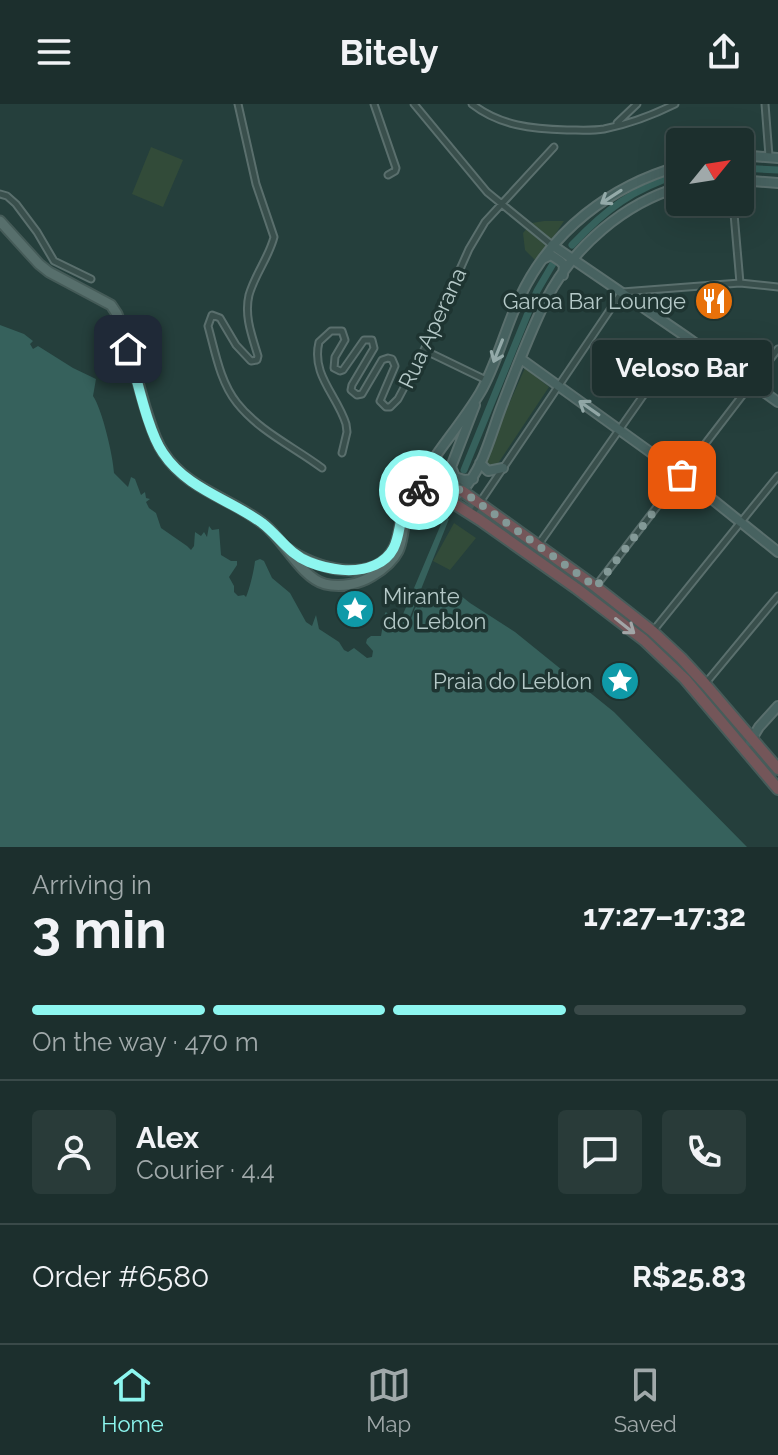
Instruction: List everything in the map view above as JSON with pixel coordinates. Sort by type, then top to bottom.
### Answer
[{"type":"highway","points":[[462,491],[652,631],[705,684],[778,769]]},
{"type":"highway","points":[[450,501],[576,588],[644,640],[685,679],[778,789]]},
{"type":"main road","points":[[473,479],[455,477],[451,467],[520,296],[542,259],[569,227],[611,196],[666,171]]},
{"type":"main road","points":[[754,181],[778,183]]},
{"type":"main road","points":[[0,221],[49,272],[111,305],[120,323],[157,442],[175,469],[193,484],[265,525],[310,575],[326,584],[339,586],[373,575],[390,562],[397,554],[409,513],[417,505],[428,500],[450,501],[473,479],[547,298],[562,275],[612,221],[666,192]]},
{"type":"main road","points":[[552,245],[778,402]]},
{"type":"main road","points":[[542,259],[551,255],[560,261],[564,265],[562,275]]},
{"type":"main road","points":[[562,275],[589,270]]},
{"type":"main road","points":[[521,359],[682,475],[778,552]]},
{"type":"main road","points":[[288,549],[309,562],[330,568],[365,569],[388,557],[396,545],[405,505],[435,455],[480,393]]},
{"type":"main road","points":[[480,463],[488,471],[503,468]]},
{"type":"main road","points":[[411,495],[442,482],[462,491]]},
{"type":"main road","points":[[326,584],[323,575],[330,568]]},
{"type":"main road","points":[[749,754],[748,745],[752,738],[778,706]]},
{"type":"street","points":[[238,104],[256,184],[274,237],[249,295],[247,311],[257,360],[251,361],[243,353],[220,318],[212,315],[208,326],[224,380],[235,401],[268,431],[322,468]]},
{"type":"street","points":[[374,104],[396,168],[388,175]]},
{"type":"street","points":[[414,104],[487,192],[552,245]]},
{"type":"street","points":[[472,104],[498,120],[520,126],[584,130],[614,127],[675,104]]},
{"type":"street","points":[[614,127],[637,104]]},
{"type":"street","points":[[765,104],[773,157]]},
{"type":"street","name":"Rua Aperana","points":[[342,453],[346,424],[318,367],[319,342],[337,330],[344,335],[345,340],[334,362],[337,370],[343,370],[364,340],[369,339],[373,343],[374,348],[352,385],[351,390],[357,395],[365,390],[382,360],[392,359],[394,372],[380,401],[390,407],[398,399],[424,350],[469,249],[485,222],[554,147]]},
{"type":"street","points":[[0,194],[16,204],[54,261],[91,279]]},
{"type":"street","points":[[734,216],[740,283]]},
{"type":"street","points":[[472,514],[622,292],[740,283],[778,287]]},
{"type":"street","points":[[539,545],[685,336]]},
{"type":"street","points":[[596,587],[778,349]]},
{"type":"street","points":[[424,350],[486,380]]},
{"type":"street","points":[[652,631],[778,476]]},
{"type":"street","points":[[705,684],[778,596]]},
{"type":"green space","points":[[151,147],[183,160],[163,207],[132,194]]},
{"type":"green space","points":[[564,221],[537,262],[525,250],[523,233],[532,223]]},
{"type":"green space","points":[[525,368],[549,387],[497,465],[492,467],[485,458]]},
{"type":"green space","points":[[454,523],[476,538],[450,570],[433,561]]},
{"type":"water","points":[[0,325],[24,334],[33,341],[30,344],[33,349],[38,346],[96,379],[93,396],[112,455],[114,473],[128,487],[131,477],[135,479],[141,495],[145,492],[146,498],[150,499],[146,502],[156,513],[161,528],[191,550],[195,532],[201,536],[204,532],[207,537],[209,526],[212,530],[219,529],[221,555],[237,561],[229,577],[238,596],[246,597],[255,561],[264,561],[272,578],[290,593],[306,622],[312,626],[316,615],[319,629],[348,652],[354,648],[367,658],[372,657],[373,651],[366,643],[367,639],[381,636],[385,613],[401,619],[444,517],[449,519],[408,622],[425,598],[446,593],[460,595],[515,632],[614,712],[747,847],[0,847]]},
{"type":"waterway","points":[[754,169],[778,170]]},
{"type":"waterway","points":[[572,245],[621,202],[666,179]]},
{"type":"waterway","points":[[464,470],[537,291],[554,262]]},
{"type":"way so far","points":[[419,490],[442,482],[462,491],[596,587],[682,475]]},
{"type":"place","name":"Garoa Bar Lounge","points":[[714,301]]},
{"type":"place","name":"Veloso Bar","points":[[682,475]]},
{"type":"place","name":"Mirante do Leblon","points":[[355,609]]},
{"type":"place","name":"Praia do Leblon","points":[[620,681]]},
{"type":"route","points":[[128,349],[157,442],[175,469],[193,484],[265,525],[288,549],[309,562],[353,570],[365,569],[383,561],[396,545],[408,499],[419,490]]}]
